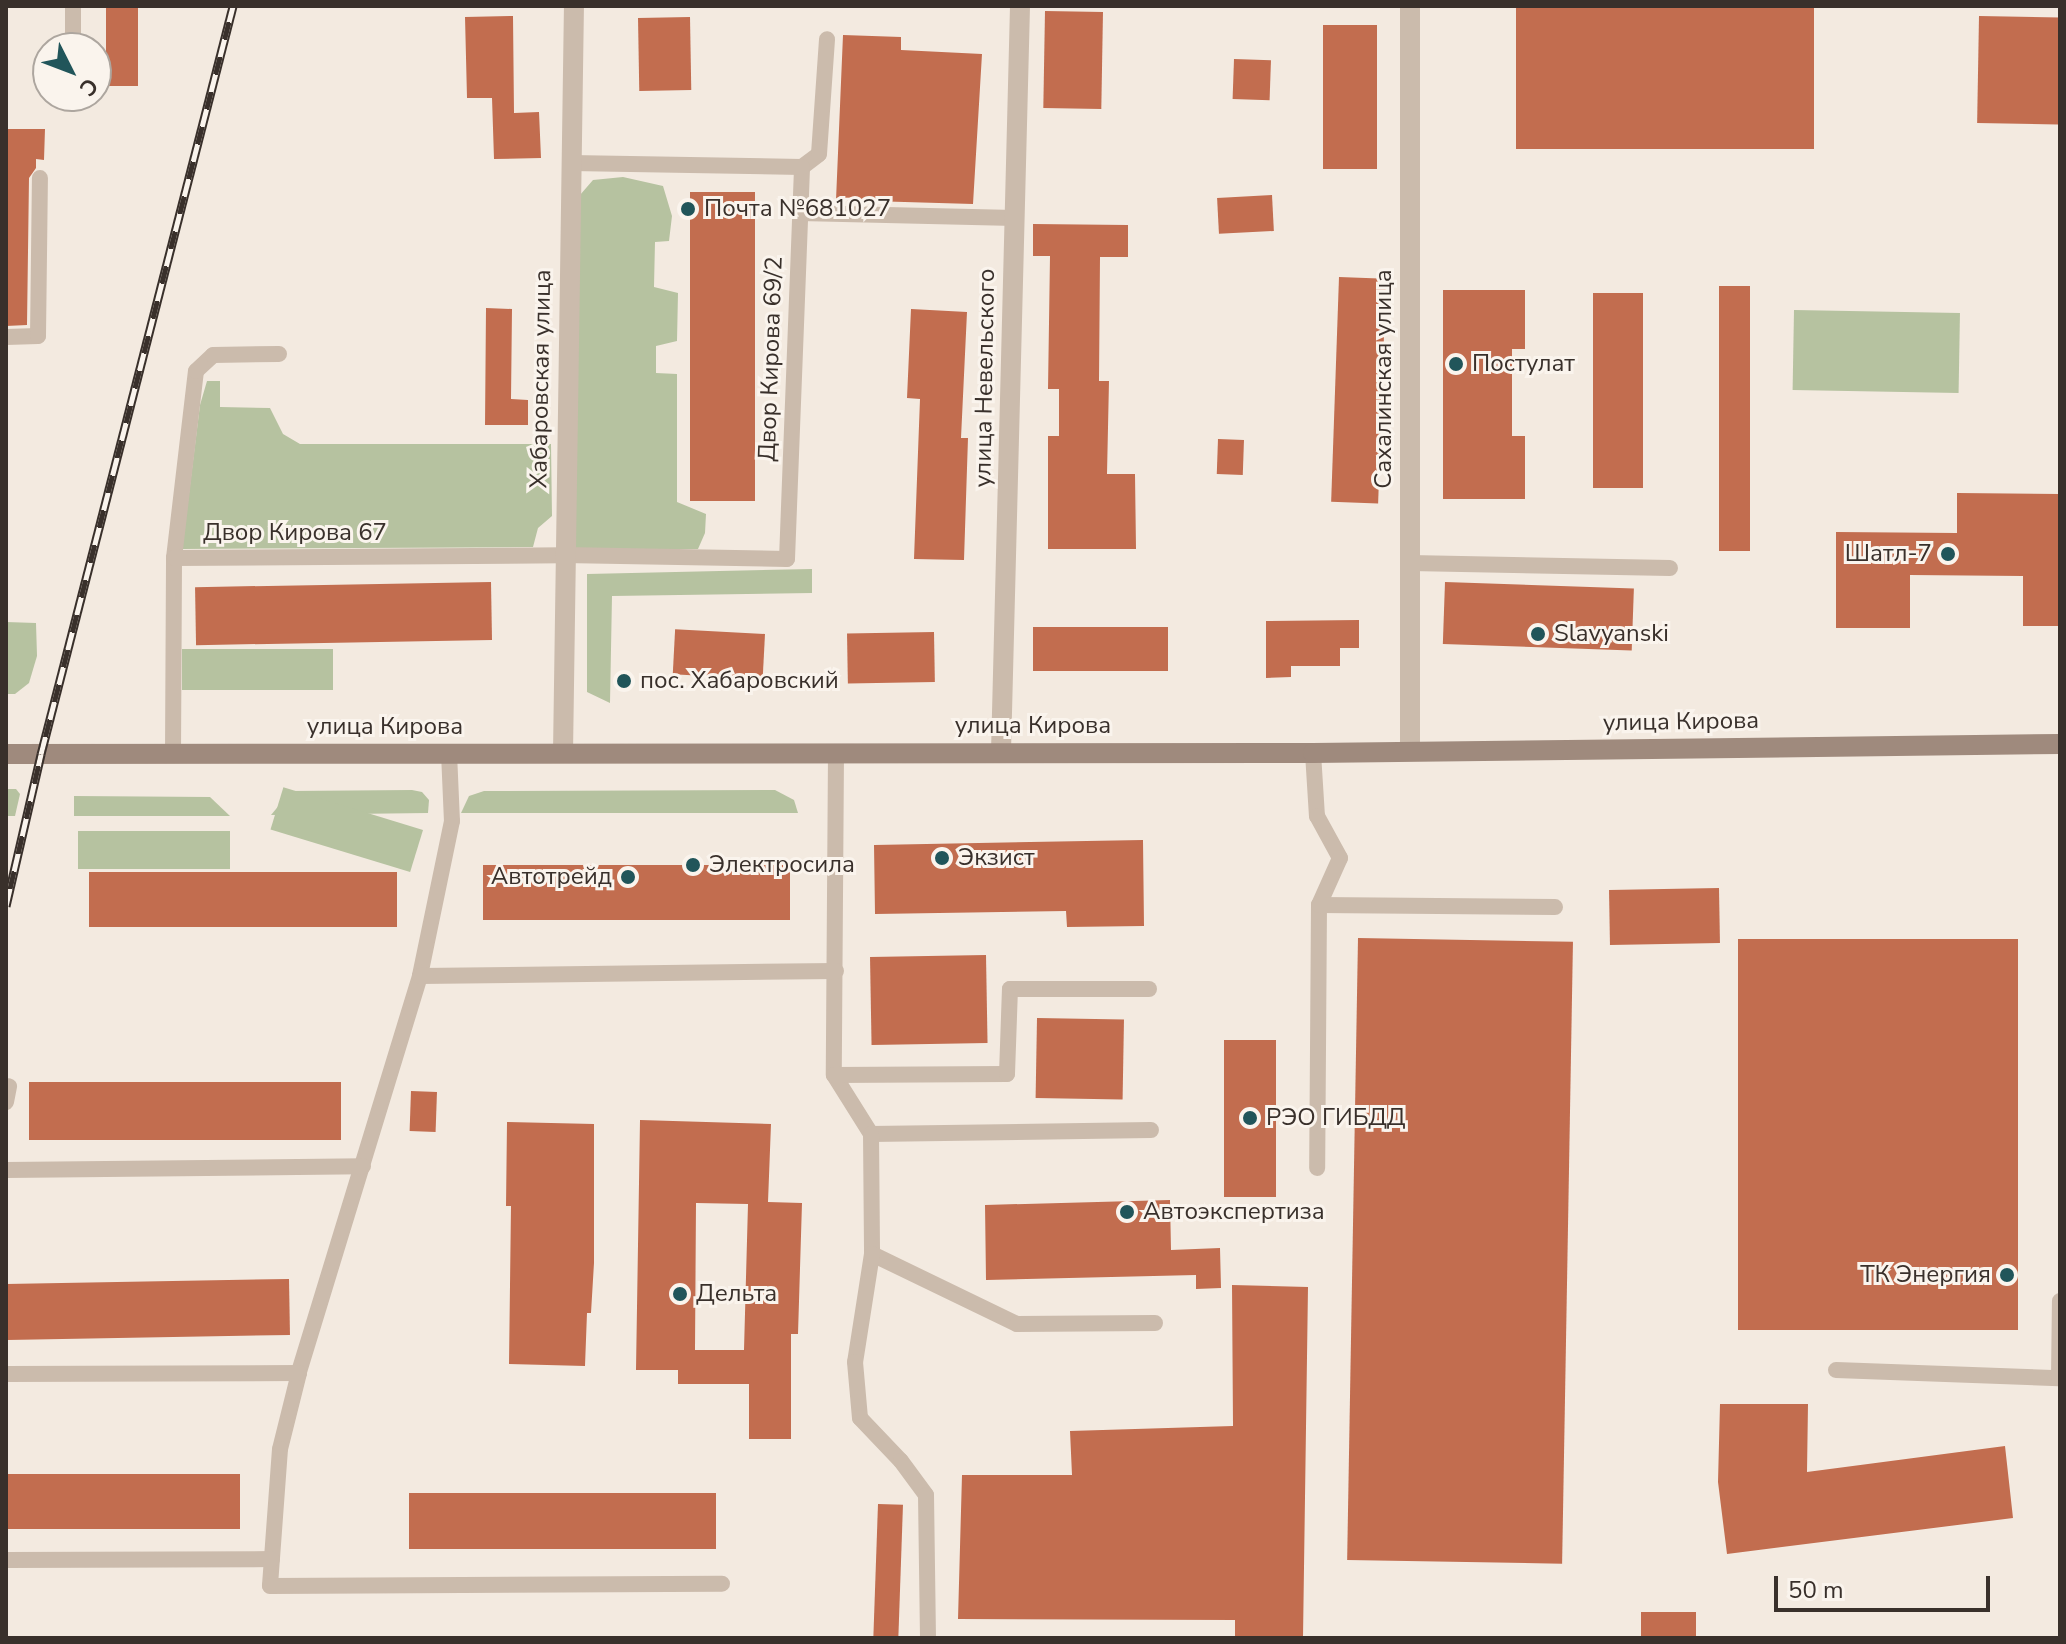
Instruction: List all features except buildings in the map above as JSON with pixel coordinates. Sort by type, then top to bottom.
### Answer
[{"type":"main road","name":"улица Кирова","points":[[6,754],[1313,753],[2060,744]]},
{"type":"street","name":"Хабаровская улица","points":[[563,753],[563,555],[574,6]]},
{"type":"street","name":"улица Невельского","points":[[1001,752],[1020,6]]},
{"type":"street","name":"Сахалинская улица","points":[[1410,6],[1410,751]]},
{"type":"lane","points":[[73,6],[73,32]]},
{"type":"lane","points":[[571,163],[802,167],[819,154],[827,39]]},
{"type":"lane","name":"Двор Кирова 69/2","points":[[563,555],[787,559],[802,167]]},
{"type":"lane","points":[[6,337],[38,336],[40,178]]},
{"type":"lane","points":[[800,213],[1015,218]]},
{"type":"lane","points":[[174,558],[196,371],[213,355],[279,354]]},
{"type":"lane","name":"Двор Кирова 67","points":[[173,754],[174,558],[563,555]]},
{"type":"lane","points":[[1410,563],[1670,568]]},
{"type":"lane","points":[[449,753],[452,821],[420,976],[299,1373],[280,1449],[270,1586],[722,1584]]},
{"type":"lane","points":[[836,753],[834,1075],[871,1134],[872,1254],[855,1362],[860,1418],[901,1461],[926,1495],[928,1638]]},
{"type":"lane","points":[[1313,753],[1317,816],[1340,858],[1319,905],[1317,1168]]},
{"type":"lane","points":[[1319,905],[1555,907]]},
{"type":"lane","points":[[420,976],[836,971]]},
{"type":"lane","points":[[834,1075],[1007,1074],[1010,989],[1149,989]]},
{"type":"lane","points":[[871,1134],[1151,1130]]},
{"type":"lane","points":[[6,1170],[363,1166]]},
{"type":"lane","points":[[872,1254],[1017,1324],[1155,1323]]},
{"type":"lane","points":[[1836,1370],[2059,1378],[2060,1301]]},
{"type":"lane","points":[[6,1374],[299,1373]]},
{"type":"lane","points":[[6,1560],[272,1559]]},
{"type":"green space","points":[[623,177],[663,186],[672,216],[669,241],[655,242],[654,287],[678,293],[677,341],[656,346],[656,373],[677,374],[677,502],[706,514],[705,533],[698,549],[573,549],[580,195],[593,180]]},
{"type":"green space","points":[[1794,310],[1960,313],[1959,393],[1793,390]]},
{"type":"green space","points":[[207,381],[220,381],[220,407],[270,408],[283,434],[300,444],[551,444],[552,516],[538,528],[533,547],[182,549],[200,405]]},
{"type":"green space","points":[[812,569],[812,593],[612,596],[610,703],[587,692],[587,574]]},
{"type":"green space","points":[[6,622],[36,623],[37,656],[29,683],[15,694],[6,694]]},
{"type":"green space","points":[[182,649],[333,649],[333,690],[182,690]]},
{"type":"green space","points":[[283,787],[423,830],[410,872],[271,829]]},
{"type":"green space","points":[[6,789],[16,789],[20,794],[15,816],[6,816]]},
{"type":"green space","points":[[775,790],[794,800],[798,813],[461,813],[469,796],[484,791]]},
{"type":"green space","points":[[291,791],[422,792],[429,800],[428,813],[271,815]]},
{"type":"green space","points":[[74,796],[210,797],[230,816],[74,816]]},
{"type":"green space","points":[[78,831],[230,831],[230,869],[78,869]]},
{"type":"railway","points":[[6,906],[41,754],[233,6]]},
{"type":"place","name":"Почта №681027","points":[[688,209]]},
{"type":"place","name":"Постулат","points":[[1456,364]]},
{"type":"place","name":"Шатл-7","points":[[1948,554]]},
{"type":"place","name":"Slavyanski","points":[[1538,634]]},
{"type":"place","name":"пос. Хабаровский","points":[[624,681]]},
{"type":"place","name":"Экзист","points":[[942,858]]},
{"type":"place","name":"Электросила","points":[[693,865]]},
{"type":"place","name":"Автотрейд","points":[[628,877]]},
{"type":"place","name":"РЭО ГИБДД","points":[[1250,1118]]},
{"type":"place","name":"Автоэкспертиза","points":[[1127,1212]]},
{"type":"place","name":"ТК Энергия","points":[[2007,1275]]},
{"type":"place","name":"Дельта","points":[[680,1294]]}]
